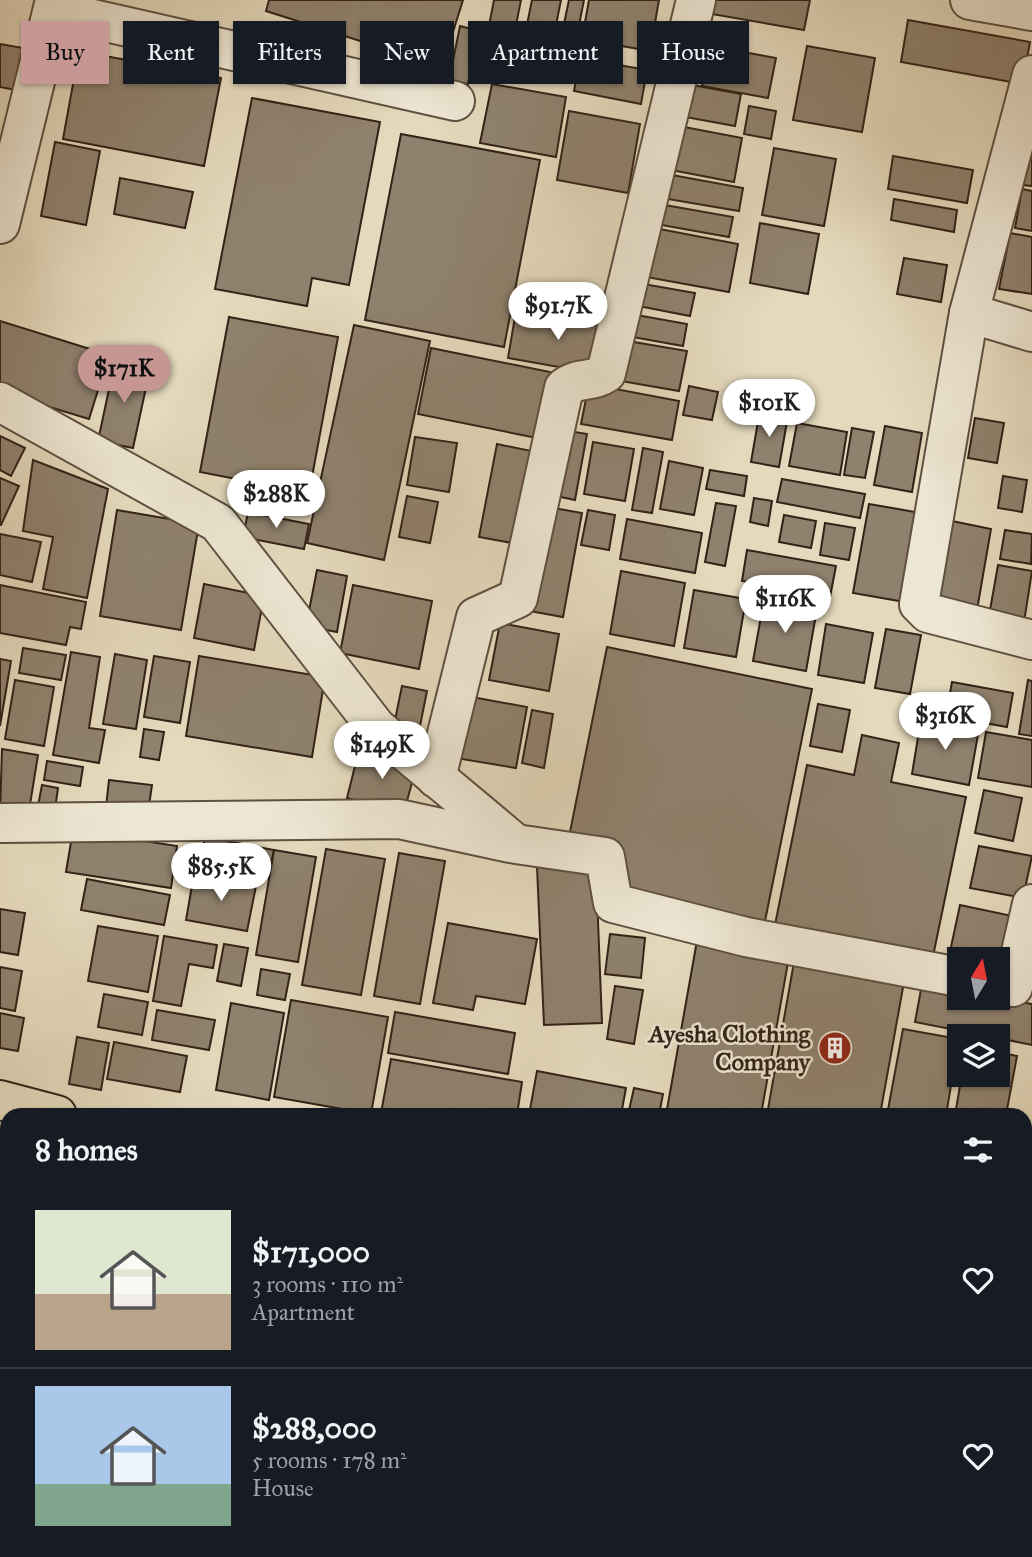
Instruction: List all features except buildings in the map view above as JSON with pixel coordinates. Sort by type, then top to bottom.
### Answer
[{"type":"highway","points":[[0,1100],[30,1108]]},
{"type":"street","points":[[436,778],[476,617],[518,598],[564,388],[574,380],[598,379],[606,373],[696,0]]},
{"type":"street","points":[[970,0],[1032,11]]},
{"type":"street","points":[[0,224],[54,5],[455,101]]},
{"type":"street","points":[[1032,75],[969,313],[919,604],[928,613],[1032,640]]},
{"type":"street","points":[[969,313],[1032,332]]},
{"type":"street","points":[[0,402],[218,523],[376,727],[516,844]]},
{"type":"street","points":[[0,823],[399,819],[516,844],[605,857],[613,902],[746,937],[947,974]]},
{"type":"street","points":[[1014,987],[1032,904]]},
{"type":"place","name":"Ayesha Clothing Company","points":[[835,1048]]}]
